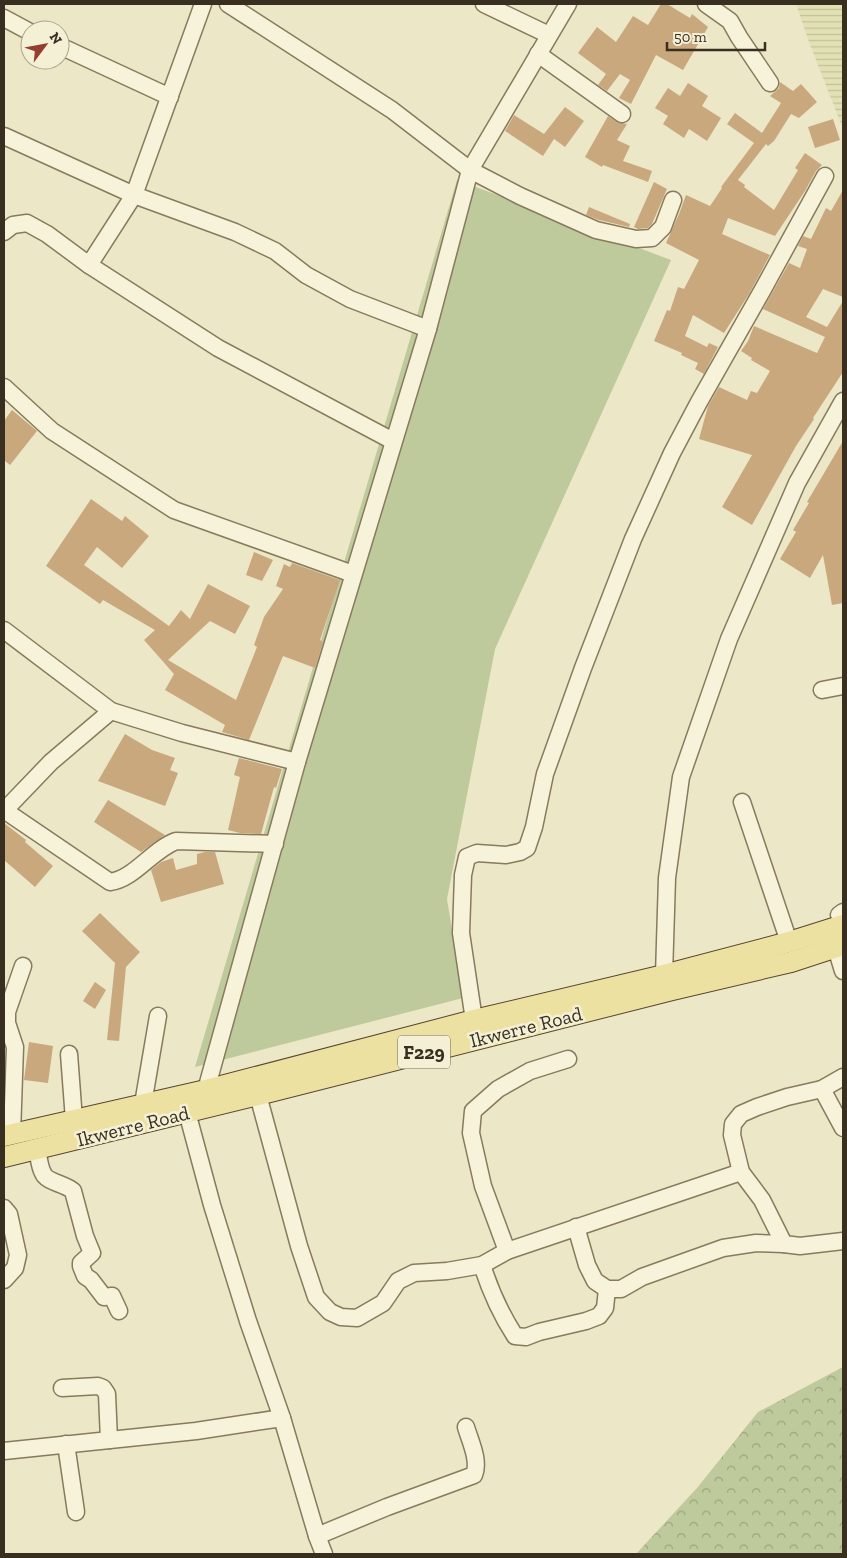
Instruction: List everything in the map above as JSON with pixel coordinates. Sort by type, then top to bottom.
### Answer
[{"type":"main road","name":"Ikwerre Road","points":[[8,1136],[206,1090],[474,1020],[664,975],[789,942],[842,917]]},
{"type":"main road","name":"Ikwerre Road","points":[[4,1157],[790,962],[840,946]]},
{"type":"street","points":[[89,265],[134,195],[203,4]]},
{"type":"street","points":[[228,4],[392,110],[470,170],[520,196],[596,230],[636,239],[652,238],[663,227],[674,200]]},
{"type":"street","points":[[484,4],[549,35]]},
{"type":"street","points":[[206,1090],[297,762],[428,329],[470,170],[568,4]]},
{"type":"street","points":[[706,4],[730,21],[770,82]]},
{"type":"street","points":[[4,18],[20,27]]},
{"type":"street","points":[[70,51],[170,98]]},
{"type":"street","points":[[538,54],[622,114]]},
{"type":"street","points":[[4,136],[134,195],[235,232],[275,251],[306,275],[350,299],[428,329]]},
{"type":"street","points":[[474,1020],[461,933],[463,875],[467,857],[477,853],[506,855],[520,852],[527,848],[534,827],[545,774],[583,668],[633,539],[672,453],[825,176]]},
{"type":"street","points":[[4,232],[13,225],[27,223],[47,234],[89,265],[218,348],[393,441]]},
{"type":"street","points":[[4,387],[52,430],[174,510],[353,574]]},
{"type":"street","points":[[664,975],[668,878],[681,777],[729,640],[797,483],[843,401]]},
{"type":"street","points":[[4,630],[111,711],[182,733],[297,762]]},
{"type":"street","points":[[822,690],[843,686]]},
{"type":"street","points":[[111,711],[51,762],[4,811],[110,882],[117,882],[167,844],[176,841],[275,844]]},
{"type":"street","points":[[742,802],[789,942]]},
{"type":"street","points":[[840,946],[843,971]]},
{"type":"street","points":[[8,1136],[15,1047],[7,1023],[7,1012],[23,966]]},
{"type":"street","points":[[143,1104],[158,1016]]},
{"type":"street","points":[[70,1054],[74,1120]]},
{"type":"street","points":[[507,1251],[483,1186],[471,1133],[473,1111],[498,1089],[530,1071],[568,1059]]},
{"type":"street","points":[[784,1244],[762,1200],[741,1172],[732,1136],[733,1124],[741,1114],[756,1107],[822,1089],[843,1077]]},
{"type":"street","points":[[822,1089],[843,1128]]},
{"type":"street","points":[[258,1095],[302,1255],[316,1297],[330,1312],[341,1317],[357,1318],[383,1303],[398,1281],[414,1273],[447,1271],[482,1265],[507,1251],[741,1172]]},
{"type":"street","points":[[187,1112],[217,1223],[248,1321],[282,1418],[324,1554]]},
{"type":"street","points":[[37,1149],[43,1174],[68,1186],[73,1191],[85,1236],[92,1253],[81,1263],[85,1276],[91,1280],[104,1297],[112,1296],[119,1310]]},
{"type":"street","points":[[4,1208],[9,1214],[18,1254],[15,1268],[4,1280]]},
{"type":"street","points":[[576,1228],[587,1265],[595,1281],[607,1289],[621,1289],[642,1277],[723,1248],[756,1243],[800,1246],[843,1241]]},
{"type":"street","points":[[482,1265],[491,1293],[504,1320],[515,1336],[526,1337],[599,1316],[605,1308],[607,1289]]},
{"type":"street","points":[[62,1388],[98,1386],[103,1388],[107,1394],[109,1440]]},
{"type":"street","points":[[4,1451],[196,1431],[282,1418]]},
{"type":"street","points":[[317,1536],[387,1507],[474,1475],[477,1469],[476,1461],[466,1428]]},
{"type":"street","points":[[66,1444],[76,1512]]},
{"type":"green space","points":[[796,4],[843,4],[843,129],[809,42]]},
{"type":"green space","points":[[457,180],[671,260],[495,649],[447,899],[463,998],[195,1067]]},
{"type":"green space","points":[[843,1367],[843,1554],[636,1554],[697,1488],[758,1412]]},
{"type":"building","points":[[661,4],[667,4],[690,18],[692,14],[708,27],[683,70],[656,55],[631,104],[619,98],[630,80],[620,74],[607,91],[598,85],[606,74],[578,53],[597,27],[616,42],[633,16],[648,25]]},
{"type":"building","points":[[780,82],[793,91],[801,84],[817,102],[799,118],[791,114],[774,141],[768,146],[766,144],[738,180],[745,185],[744,187],[774,210],[798,170],[795,168],[805,153],[822,165],[816,171],[775,236],[728,218],[722,234],[770,255],[749,294],[724,333],[693,315],[685,336],[707,347],[709,343],[718,347],[704,374],[695,369],[698,363],[681,355],[682,353],[654,341],[667,310],[670,311],[678,287],[684,289],[699,260],[666,243],[686,195],[710,206],[721,187],[754,143],[727,124],[735,113],[762,133],[781,103],[770,96],[779,88]]},
{"type":"building","points":[[688,83],[708,96],[702,106],[721,118],[707,141],[689,129],[684,138],[663,124],[668,116],[655,108],[668,88],[680,96]]},
{"type":"building","points":[[565,107],[584,121],[565,147],[554,139],[543,156],[505,131],[514,115],[544,134]]},
{"type":"building","points":[[608,116],[617,122],[627,124],[617,140],[630,146],[623,161],[652,171],[648,182],[603,165],[602,167],[585,157]]},
{"type":"building","points":[[833,119],[840,140],[815,148],[808,127]]},
{"type":"building","points":[[654,182],[667,189],[652,224],[648,228],[638,229],[634,227]]},
{"type":"building","points":[[843,190],[843,297],[823,289],[806,317],[827,327],[843,301],[843,372],[796,446],[752,525],[722,507],[752,455],[699,439],[708,406],[719,387],[747,400],[751,391],[757,393],[770,371],[751,360],[752,358],[741,351],[748,341],[754,326],[817,353],[825,337],[763,309],[789,263],[800,268],[807,249],[798,246],[803,236],[811,239],[826,208],[831,211]]},
{"type":"building","points":[[589,207],[630,224],[629,227],[586,215]]},
{"type":"building","points":[[12,410],[37,431],[10,465],[4,460],[4,421]]},
{"type":"building","points":[[843,441],[843,603],[832,605],[823,555],[810,578],[780,559],[796,532],[793,530],[809,503],[807,502]]},
{"type":"building","points":[[91,499],[122,521],[125,516],[149,536],[122,568],[97,547],[84,565],[169,626],[181,610],[190,619],[208,584],[250,606],[235,634],[210,621],[168,660],[236,700],[257,647],[254,645],[264,617],[283,589],[276,586],[284,564],[290,567],[292,563],[340,580],[320,640],[323,642],[315,668],[283,656],[249,740],[222,732],[225,725],[165,690],[174,674],[144,640],[155,630],[103,600],[100,604],[46,566]]},
{"type":"building","points":[[254,552],[273,560],[262,581],[246,575]]},
{"type":"building","points":[[125,734],[152,750],[175,758],[170,770],[178,773],[165,806],[98,781]]},
{"type":"building","points":[[239,758],[282,769],[276,788],[274,787],[261,834],[240,833],[228,830],[240,777],[234,775]]},
{"type":"building","points":[[108,800],[165,835],[141,852],[94,822]]},
{"type":"building","points":[[4,823],[26,840],[25,842],[53,866],[35,887],[4,860]]},
{"type":"building","points":[[215,852],[224,884],[161,902],[151,870],[161,862],[173,858],[176,870],[197,864],[197,854]]},
{"type":"building","points":[[100,913],[140,952],[126,967],[119,1041],[107,1040],[115,963],[82,931]]},
{"type":"building","points":[[95,982],[106,990],[95,1009],[83,1001]]},
{"type":"building","points":[[29,1042],[53,1046],[48,1083],[24,1080]]}]
